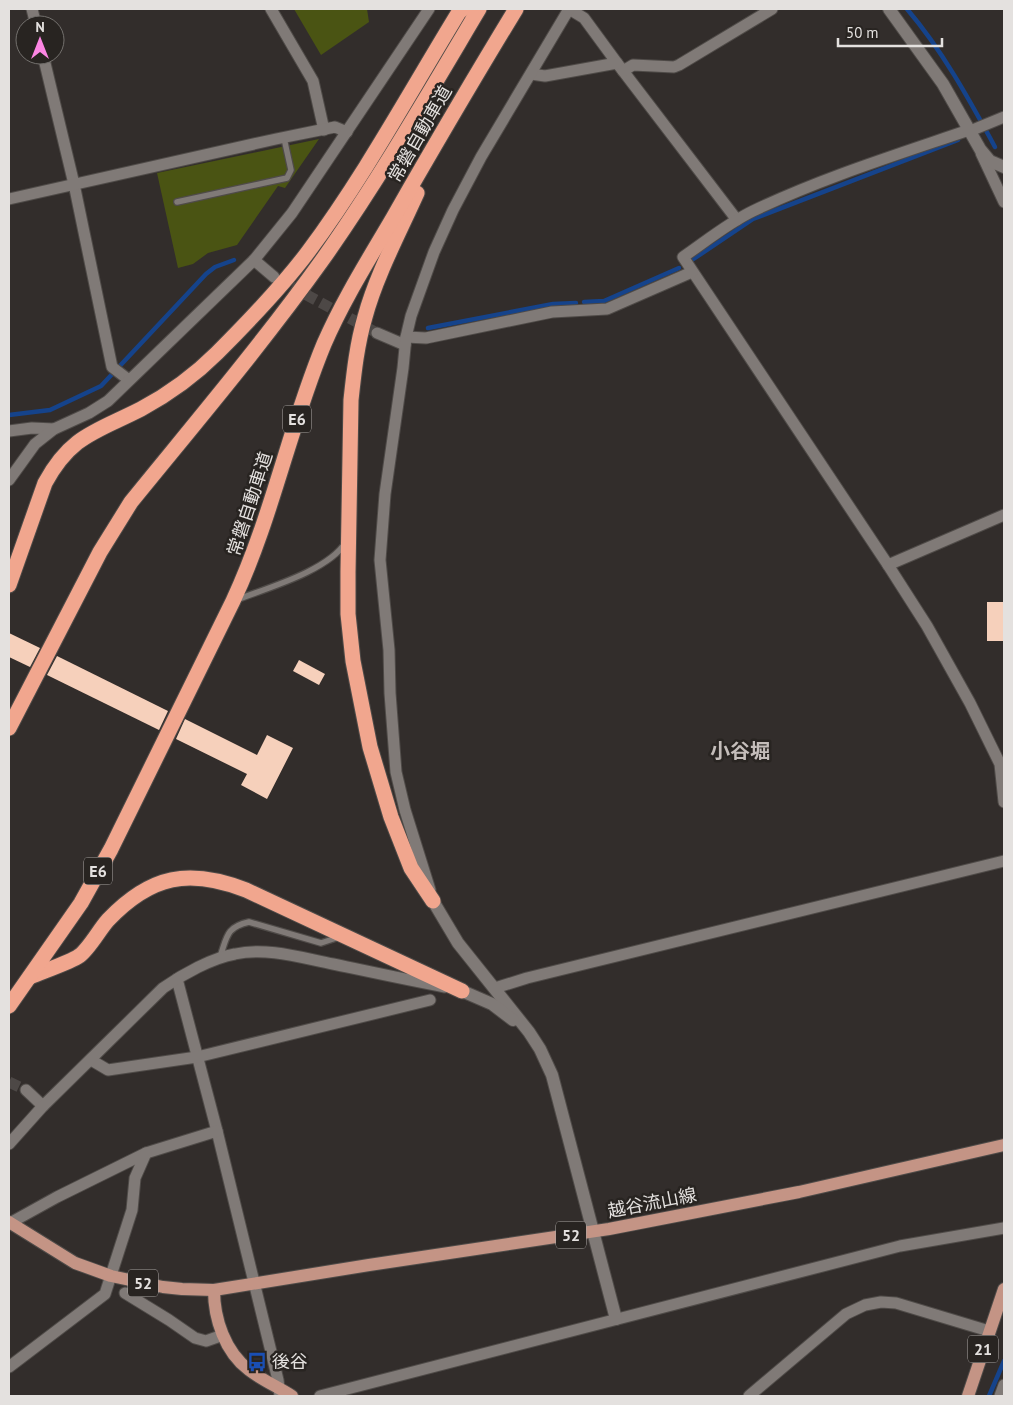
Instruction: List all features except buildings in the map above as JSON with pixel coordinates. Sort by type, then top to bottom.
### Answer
[{"type":"highway","points":[[9,586],[45,484],[64,454],[88,434],[141,409],[193,376],[278,290],[308,253],[344,201],[459,12],[463,9]]},
{"type":"highway","name":"常磐自動車道","points":[[9,728],[114,526],[131,502],[242,365],[322,260],[419,111],[479,9]]},
{"type":"highway","name":"常磐自動車道","points":[[9,1006],[81,903],[111,849],[233,601],[261,535],[307,386],[342,306],[447,123],[516,9]]},
{"type":"highway","points":[[434,902],[411,868],[391,816],[370,747],[354,669],[350,639],[348,572],[351,400],[354,369],[365,317],[373,293],[447,123]]},
{"type":"highway","points":[[29,977],[79,956],[107,921],[129,900],[146,889],[177,879],[197,877],[227,882],[346,935],[462,991]]},
{"type":"main road","name":"越谷流山線","points":[[10,1222],[75,1263],[111,1276],[163,1287],[214,1290],[594,1231],[800,1192],[1004,1145]]},
{"type":"main road","name":"21","points":[[968,1396],[1004,1289]]},
{"type":"main road","points":[[214,1290],[214,1302],[222,1335],[230,1349],[248,1369],[280,1392],[292,1396]]},
{"type":"street","points":[[271,9],[314,81],[324,130]]},
{"type":"street","points":[[9,480],[35,444],[54,429],[89,414],[102,405],[254,260],[292,213],[429,9]]},
{"type":"street","points":[[616,1319],[552,1075],[540,1049],[529,1032],[458,943],[434,902],[405,810],[396,772],[389,650],[380,560],[385,494],[403,368],[405,341],[411,316],[434,252],[453,210],[481,157],[569,9],[584,18],[737,220]]},
{"type":"street","points":[[531,74],[545,76],[633,65],[674,67],[772,9]]},
{"type":"street","points":[[889,9],[917,45],[943,84],[980,149],[1004,202]]},
{"type":"street","points":[[45,65],[74,184],[112,367],[129,380]]},
{"type":"street","points":[[1004,117],[970,131],[834,177],[752,212],[683,257],[927,626],[974,711],[1000,764],[1004,802]]},
{"type":"street","points":[[9,200],[335,127],[347,132]]},
{"type":"street","points":[[980,149],[990,161],[1004,168]]},
{"type":"street","points":[[254,260],[274,277]]},
{"type":"street","points":[[377,333],[405,341],[552,312],[607,309],[692,272]]},
{"type":"street","points":[[9,431],[32,428],[54,429]]},
{"type":"street","points":[[888,565],[1004,515]]},
{"type":"street","points":[[495,988],[527,978],[1004,861]]},
{"type":"street","points":[[9,1144],[43,1106],[158,994],[177,979],[219,958],[236,953],[263,952],[300,958],[462,991],[492,1004],[529,1032]]},
{"type":"street","points":[[177,979],[217,1131],[280,1392]]},
{"type":"street","points":[[91,1060],[108,1070],[198,1057],[430,1000]]},
{"type":"street","points":[[26,1090],[43,1106]]},
{"type":"street","points":[[10,1222],[146,1153],[217,1131]]},
{"type":"street","points":[[9,1368],[105,1294],[132,1210],[135,1178],[146,1153]]},
{"type":"street","points":[[320,1396],[900,1246],[1004,1228]]},
{"type":"street","points":[[125,1294],[195,1338],[206,1340],[222,1335]]},
{"type":"street","points":[[749,1396],[846,1314],[865,1305],[881,1302],[896,1303],[990,1331]]},
{"type":"street","points":[[1000,1396],[1004,1385]]},
{"type":"lane","points":[[177,202],[287,178],[291,170],[284,138]]},
{"type":"lane","points":[[233,601],[307,572],[328,560],[343,546],[349,536]]},
{"type":"lane","points":[[219,958],[229,932],[237,925],[249,922],[321,943],[346,935]]},
{"type":"green space","points":[[294,9],[367,9],[369,22],[321,55]]},
{"type":"green space","points":[[319,139],[285,188],[278,186],[237,245],[208,253],[193,264],[178,268],[157,173]]},
{"type":"waterway","points":[[907,9],[943,58],[995,147]]},
{"type":"waterway","points":[[692,260],[753,219],[958,140]]},
{"type":"waterway","points":[[9,415],[50,410],[101,386],[206,274],[215,267],[234,260]]},
{"type":"waterway","points":[[584,302],[604,301],[679,268]]},
{"type":"waterway","points":[[428,328],[553,304],[576,303]]},
{"type":"waterway","points":[[989,1396],[1004,1361]]},
{"type":"tunnel","points":[[277,279],[377,333]]},
{"type":"tunnel","points":[[9,1082],[26,1090]]},
{"type":"place","name":"後谷","points":[[257,1362]]},
{"type":"district","name":"小谷堀","points":[[740,751]]}]
